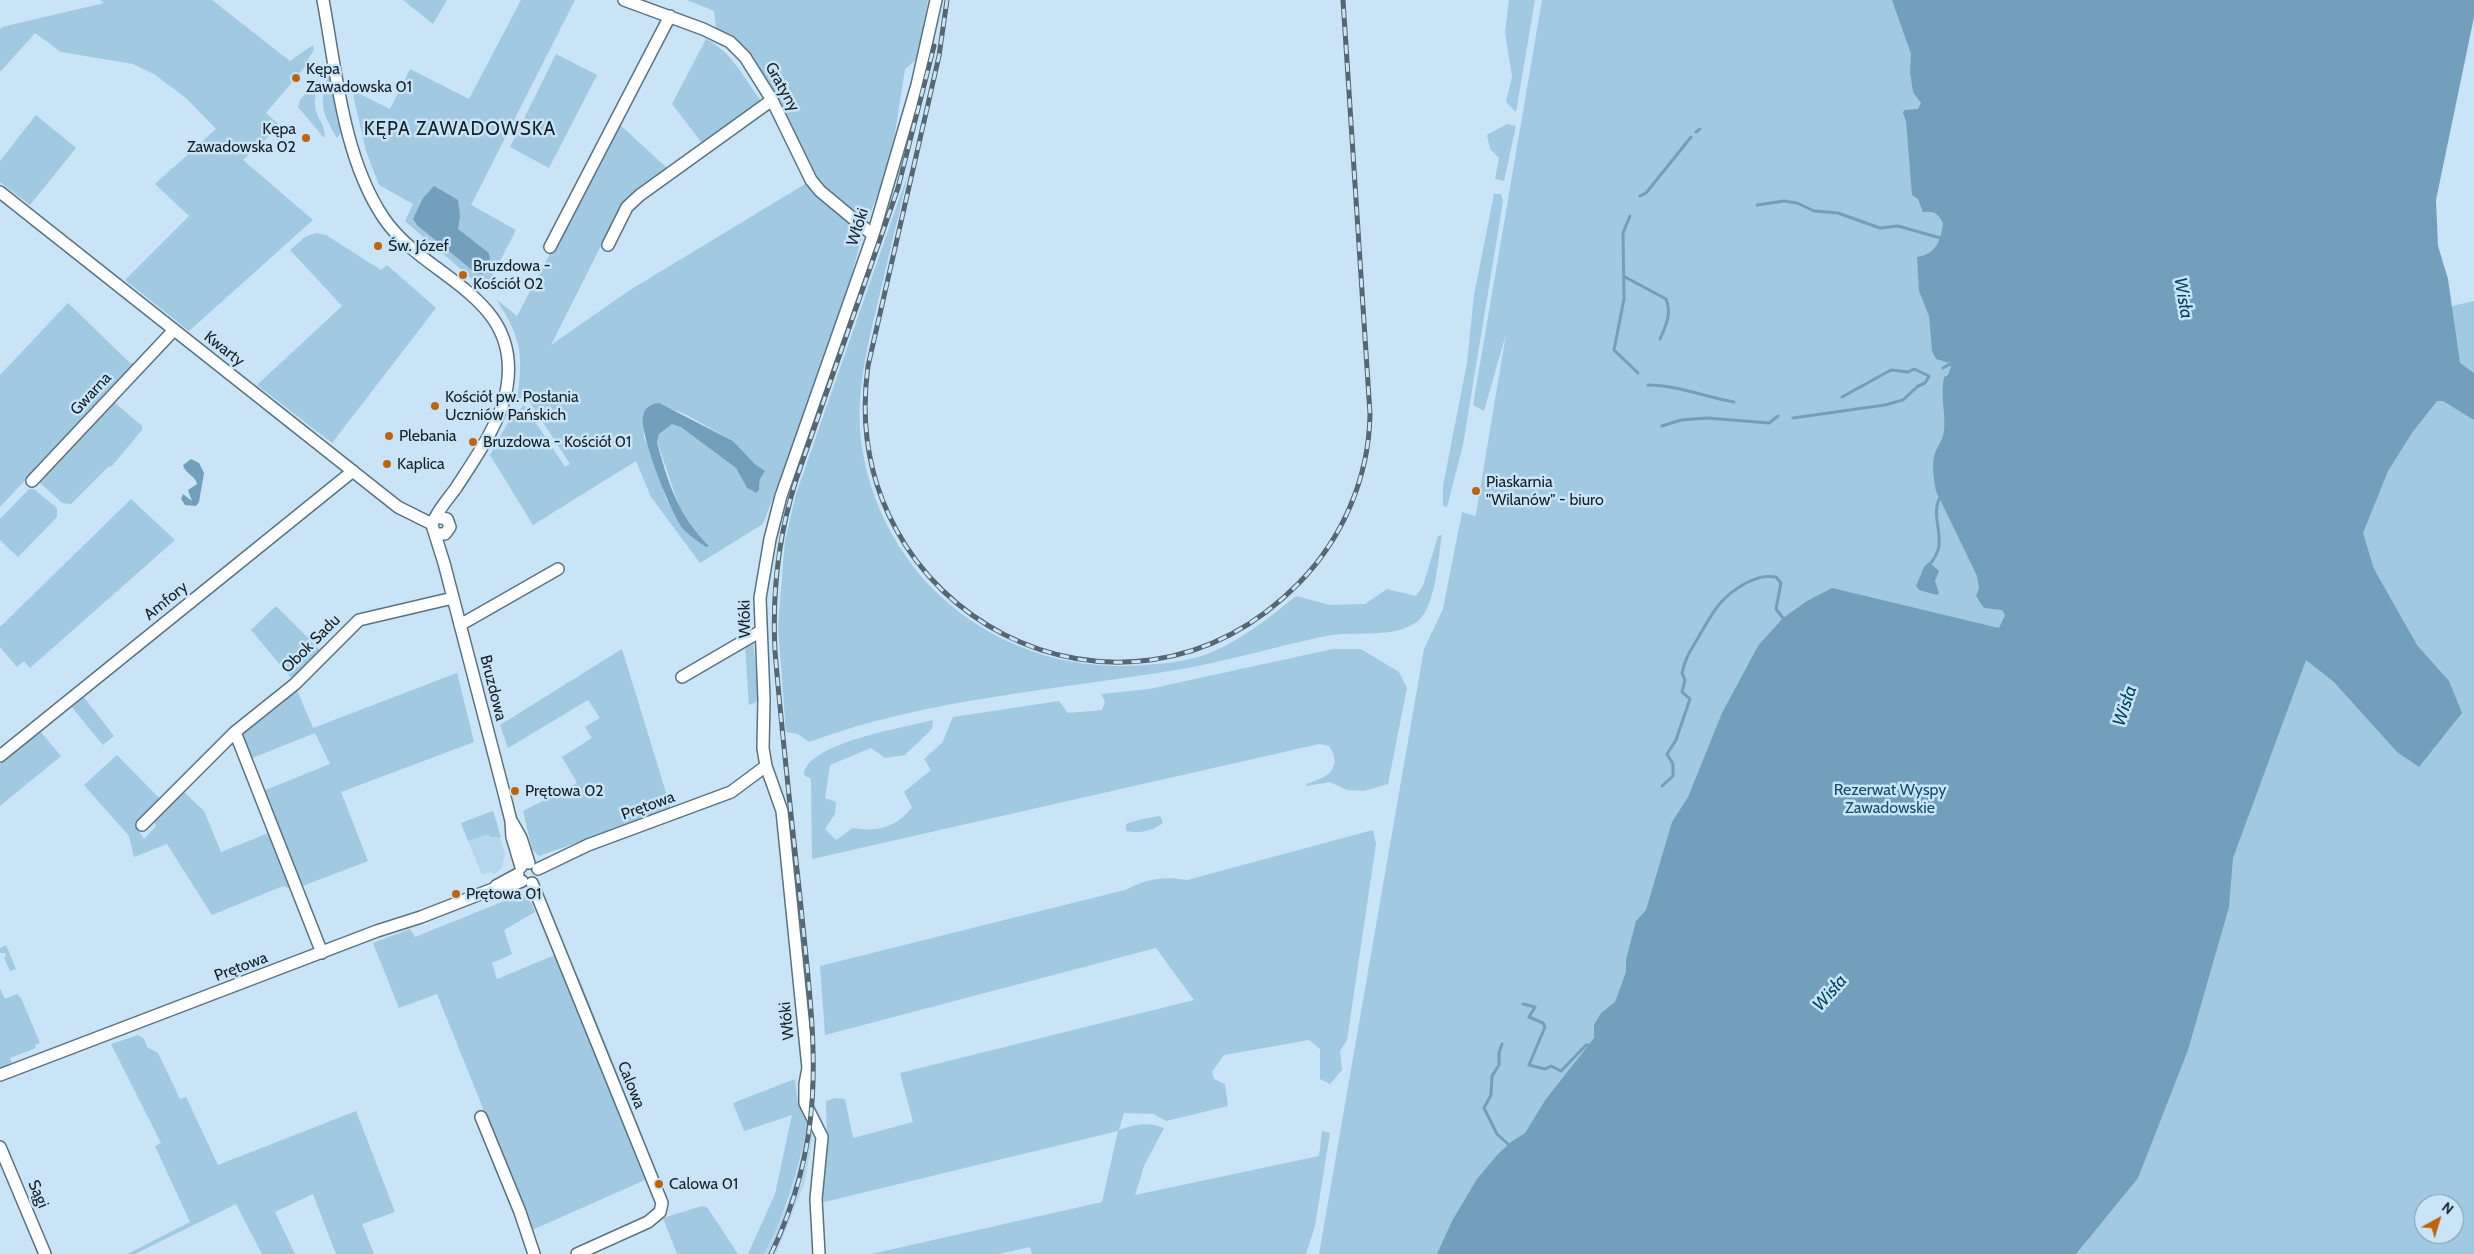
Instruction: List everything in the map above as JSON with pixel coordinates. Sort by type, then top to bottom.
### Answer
[{"type":"street","name":"Bruzdowa","points":[[323,0],[350,141],[359,173],[372,200],[384,219],[411,249],[460,285],[486,308],[504,341],[509,372],[504,402],[496,421],[455,490],[439,526],[437,548],[444,563],[511,821],[512,837],[527,873]]},
{"type":"street","name":"Gratyny","points":[[624,0],[670,16],[730,42],[754,69],[772,100],[811,180],[820,191],[873,235]]},
{"type":"street","name":"Włóki","points":[[819,1254],[816,1199],[822,1136],[805,1103],[805,1084],[808,1068],[783,820],[780,802],[766,766],[763,748],[764,699],[760,598],[763,571],[781,496],[873,235],[914,94],[936,0]]},
{"type":"street","points":[[550,247],[670,16]]},
{"type":"street","points":[[608,245],[627,207],[640,195],[772,100]]},
{"type":"street","name":"Kwarty","points":[[0,192],[398,507],[439,526]]},
{"type":"street","name":"Gwarna","points":[[32,481],[174,330]]},
{"type":"street","name":"Amfory","points":[[0,756],[353,471]]},
{"type":"street","points":[[460,625],[558,568]]},
{"type":"street","name":"Obok Sadu","points":[[142,825],[235,732],[294,684],[359,620],[453,598]]},
{"type":"street","points":[[682,677],[761,631]]},
{"type":"street","points":[[235,732],[322,953]]},
{"type":"street","name":"Prętowa","points":[[0,1075],[493,889],[508,887],[527,873],[588,845],[731,792],[766,766]]},
{"type":"street","name":"Calowa","points":[[527,873],[662,1203],[660,1212],[648,1222],[577,1254]]},
{"type":"street","points":[[481,1117],[520,1212],[534,1254]]},
{"type":"street","name":"Sągi","points":[[0,1147],[45,1254]]},
{"type":"shaded area","points":[[489,834],[500,837],[505,853],[502,868],[493,875],[491,872],[482,875],[468,841]]},
{"type":"shaded area","points":[[809,1119],[814,1126],[805,1182],[776,1254],[764,1254],[787,1205],[799,1166]]},
{"type":"green space","points":[[100,0],[212,0],[290,61],[313,45],[314,50],[308,59],[309,62],[266,113],[278,124],[267,138],[243,160],[313,220],[189,331],[125,280],[189,216],[155,184],[216,129],[187,99],[154,74],[133,64],[61,52],[35,33],[0,72],[0,29],[2,27],[104,3]]},
{"type":"green space","points":[[403,0],[447,0],[433,24]]},
{"type":"green space","points":[[521,0],[575,0],[471,205],[516,230],[485,290],[405,221],[413,204],[379,185],[366,151],[352,90],[390,109],[410,69],[469,99]]},
{"type":"green space","points":[[687,0],[928,0],[917,59],[905,69],[891,158],[862,236],[849,285],[801,424],[763,524],[700,563],[651,497],[636,461],[533,525],[490,455],[515,410],[519,410],[524,405],[565,467],[570,464],[524,394],[517,403],[520,372],[519,348],[512,326],[496,299],[517,316],[619,124],[667,168],[624,200],[551,345],[630,290],[815,178],[775,94],[763,74],[750,56],[734,40],[716,28],[714,11]],"holes":[[[671,409],[685,414],[733,441],[760,469],[760,486],[755,493],[747,488],[736,468],[681,426],[672,424],[659,434],[657,441],[678,503],[692,530],[709,546],[684,530],[666,499],[652,454],[644,438],[643,415]]]},
{"type":"green space","points":[[1509,0],[1535,0],[1516,112],[1506,102],[1512,77],[1505,32]]},
{"type":"green space","name":"Rezerwat Wyspy Zawadowskie","points":[[1542,0],[1937,0],[2089,389],[2474,301],[2474,1254],[1319,1254],[1424,649],[1443,609],[1462,512],[1475,516],[1476,514],[1506,334],[1484,411],[1473,405]]},
{"type":"green space","points":[[706,39],[715,44],[730,58],[761,101],[702,143],[672,104]]},
{"type":"green space","points":[[556,54],[597,75],[549,168],[510,147]]},
{"type":"green space","points":[[327,75],[332,78],[343,130],[337,138],[323,108],[323,94]]},
{"type":"green space","points":[[317,80],[319,83],[315,107],[323,127],[324,138],[298,107],[300,100]]},
{"type":"green space","points":[[36,115],[76,148],[30,205],[0,182],[0,161]]},
{"type":"green space","points":[[1507,124],[1516,126],[1504,181],[1495,179],[1499,158],[1490,149],[1487,135]]},
{"type":"green space","points":[[908,174],[871,331],[864,370],[860,409],[862,448],[875,498],[897,542],[926,581],[961,613],[1001,638],[1046,656],[1094,665],[1145,665],[1179,661],[1196,658],[1235,641],[1266,620],[1296,596],[1330,605],[1365,604],[1387,589],[1416,596],[1423,586],[1438,536],[1442,535],[1429,604],[1418,621],[1408,627],[1386,633],[1337,634],[1182,669],[947,705],[854,727],[809,742],[798,734],[786,732],[778,627],[785,541],[796,494]]},
{"type":"green space","points":[[1494,194],[1501,194],[1503,201],[1463,445],[1447,507],[1443,506],[1443,486],[1467,363],[1474,295]]},
{"type":"green space","points":[[317,233],[326,235],[381,270],[387,265],[436,308],[332,443],[257,385],[342,306],[290,250],[306,236]]},
{"type":"green space","points":[[68,303],[130,363],[136,363],[0,507],[0,375]]},
{"type":"green space","points":[[113,401],[142,426],[142,430],[111,467],[109,466],[71,504],[62,503],[39,482],[41,475]]},
{"type":"green space","points":[[29,489],[34,489],[57,508],[57,517],[18,557],[0,540],[0,519]]},
{"type":"green space","points":[[131,499],[175,540],[30,668],[24,661],[17,667],[0,647],[0,627]]},
{"type":"green space","points":[[276,606],[321,651],[293,680],[251,630]]},
{"type":"green space","points":[[753,641],[759,701],[749,705],[745,646]]},
{"type":"green space","points":[[622,649],[671,809],[539,856],[532,849],[523,811],[577,783],[562,757],[592,738],[585,727],[600,718],[588,700],[508,748],[500,725]]},
{"type":"green space","points":[[1333,649],[1361,649],[1399,672],[1407,688],[1388,784],[1364,791],[1347,790],[1330,782],[1307,786],[1306,784],[1320,779],[1334,767],[1335,761],[1329,746],[1319,744],[812,859],[811,779],[804,775],[809,764],[821,754],[838,745],[881,732],[933,720],[932,729],[905,755],[885,758],[871,748],[830,765],[825,798],[836,802],[835,814],[825,829],[836,840],[853,828],[878,829],[886,827],[900,820],[906,814],[912,807],[904,792],[931,770],[924,759],[942,743],[953,717],[1059,701],[1068,713],[1102,710],[1105,702],[1101,694],[1149,689]]},
{"type":"green space","points":[[457,673],[474,742],[341,792],[368,861],[300,887],[263,791],[330,764],[315,733],[250,759],[241,735],[296,688],[313,728]]},
{"type":"green space","points":[[83,696],[114,736],[103,745],[71,706]]},
{"type":"green space","points":[[40,731],[61,756],[0,806],[0,764]]},
{"type":"green space","points":[[117,755],[160,799],[135,825],[144,839],[156,826],[153,821],[183,791],[204,811],[221,852],[271,832],[293,890],[283,886],[212,915],[167,844],[134,857],[129,836],[84,785]]},
{"type":"green space","points":[[493,811],[501,837],[490,837],[489,834],[468,841],[461,823]]},
{"type":"green space","points":[[1160,816],[1163,823],[1155,828],[1141,832],[1126,831],[1126,824]]},
{"type":"green space","points":[[1373,830],[1376,844],[1347,1040],[1340,1051],[1342,1070],[1330,1084],[1320,1079],[1320,1049],[1309,1040],[1224,1055],[1212,1072],[1214,1079],[1225,1084],[1228,1106],[1166,1121],[1154,1114],[1124,1113],[1119,1130],[1146,1124],[1164,1128],[1144,1166],[1135,1195],[1319,1156],[1322,1131],[1330,1133],[1315,1226],[1306,1254],[1032,1254],[1030,1247],[999,1254],[871,1254],[1102,1202],[1118,1131],[820,1203],[827,1147],[826,1101],[835,1098],[845,1099],[853,1138],[913,1122],[900,1073],[1194,1000],[1156,948],[825,1035],[820,966],[1125,890],[1148,881],[1170,878],[1187,880]]},
{"type":"green space","points":[[519,895],[529,897],[535,912],[504,930],[512,954],[492,963],[497,979],[555,955],[645,1180],[532,1230],[437,994],[399,1008],[373,943],[410,929],[415,937]]},
{"type":"green space","points":[[6,945],[16,969],[10,971],[4,958],[6,956],[5,953],[0,953],[0,948]]},
{"type":"green space","points":[[579,978],[644,1140],[640,1142],[575,980]]},
{"type":"green space","points":[[0,988],[5,999],[17,994],[21,998],[40,1043],[35,1045],[36,1048],[10,1058],[12,1064],[0,1068]]},
{"type":"green space","points":[[138,1035],[144,1039],[147,1047],[158,1053],[180,1099],[186,1097],[218,1165],[356,1111],[395,1212],[362,1224],[374,1254],[336,1254],[313,1194],[275,1212],[295,1254],[262,1254],[236,1204],[135,1254],[127,1254],[190,1222],[155,1146],[161,1143],[111,1044]]},
{"type":"green space","points":[[795,1079],[798,1103],[809,1119],[801,1154],[786,1205],[764,1254],[748,1254],[775,1194],[792,1115],[744,1131],[733,1103]]},
{"type":"green space","points":[[702,1206],[707,1207],[738,1254],[677,1254],[663,1218]]},
{"type":"water","name":"Wisła","points":[[1892,0],[2474,0],[2474,17],[2436,200],[2438,246],[2448,279],[2460,363],[2474,373],[2474,420],[2443,401],[2437,401],[2412,433],[2388,471],[2363,533],[2374,569],[2417,645],[2449,681],[2462,713],[2419,767],[2397,752],[2334,682],[2306,660],[2233,858],[2229,907],[2188,1050],[2138,1178],[2076,1254],[1437,1254],[1452,1221],[1477,1179],[1497,1155],[1511,1142],[1525,1133],[1546,1099],[1594,1038],[1594,1025],[1601,1013],[1615,1002],[1626,972],[1626,960],[1636,921],[1646,910],[1672,822],[1688,797],[1722,713],[1758,646],[1783,618],[1807,601],[1832,588],[1999,628],[2005,615],[2002,610],[1984,608],[1976,596],[1979,588],[1977,576],[1936,491],[1933,462],[1944,431],[1944,377],[1948,375],[1951,367],[1949,363],[1936,359],[1932,351],[1929,316],[1919,291],[1917,257],[1933,250],[1939,241],[1943,223],[1935,213],[1923,212],[1918,199],[1912,195],[1906,121],[1903,113],[1904,110],[1918,109],[1921,103],[1913,92],[1910,72],[1911,54]]},
{"type":"water","points":[[434,186],[458,200],[460,216],[458,229],[489,253],[490,259],[483,274],[477,274],[417,225],[413,219],[423,198]]},
{"type":"water","points":[[659,403],[733,441],[756,465],[765,471],[760,479],[759,490],[756,493],[747,488],[736,468],[681,427],[672,424],[659,434],[657,442],[665,471],[676,498],[690,523],[709,546],[706,547],[684,530],[664,492],[657,474],[646,439],[643,416],[649,406]]},
{"type":"water","points":[[191,459],[199,463],[204,473],[199,502],[196,506],[185,505],[181,499],[183,494],[192,501],[188,490],[197,484],[183,465]]},
{"type":"water","points":[[1929,562],[1939,571],[1935,581],[1939,593],[1937,595],[1919,590],[1916,586],[1924,567]]},
{"type":"waterway","points":[[1696,132],[1700,129]]},
{"type":"waterway","points":[[1640,196],[1646,193],[1691,137]]},
{"type":"waterway","points":[[1757,205],[1784,201],[1797,203],[1814,211],[1838,213],[1880,228],[1898,226],[1944,239]]},
{"type":"waterway","points":[[1630,216],[1623,233],[1624,299],[1614,350],[1638,373]]},
{"type":"waterway","points":[[1625,277],[1666,299],[1668,315],[1660,339]]},
{"type":"waterway","points":[[1943,368],[1952,363]]},
{"type":"waterway","points":[[1793,418],[1885,405],[1903,400],[1918,386],[1925,383],[1929,376],[1914,369],[1908,372],[1891,370],[1842,397]]},
{"type":"waterway","points":[[1648,385],[1680,389],[1734,402]]},
{"type":"waterway","points":[[1662,426],[1681,420],[1707,418],[1769,423],[1778,416]]},
{"type":"waterway","points":[[1931,563],[1939,548],[1936,514],[1941,495]]},
{"type":"waterway","points":[[1662,786],[1673,776],[1673,764],[1667,754],[1676,740],[1690,699],[1682,692],[1685,680],[1682,673],[1690,651],[1718,606],[1729,594],[1746,583],[1761,577],[1776,577],[1781,583],[1776,609],[1783,618]]},
{"type":"waterway","points":[[1523,1004],[1535,1007],[1529,1017],[1543,1023],[1545,1027],[1529,1065],[1545,1069],[1551,1066],[1561,1071],[1586,1045],[1589,1045]]},
{"type":"waterway","points":[[1502,1044],[1499,1053],[1499,1065],[1492,1076],[1491,1095],[1484,1108],[1497,1134],[1508,1144]]},
{"type":"railway","points":[[947,0],[939,56],[868,366],[869,454],[896,529],[943,591],[1004,635],[1076,659],[1152,660],[1228,635],[1299,583],[1329,546],[1341,526],[1359,483],[1365,461],[1370,414],[1343,0]]},
{"type":"railway","points":[[771,1254],[790,1209],[802,1166],[810,1124],[813,1083],[810,999],[775,651],[774,607],[778,565],[785,522],[796,480],[898,188],[934,46]]},
{"type":"place","name":"Kępa Zawadowska 01","points":[[296,78]]},
{"type":"place","name":"Kępa Zawadowska 02","points":[[306,138]]},
{"type":"place","name":"Św. Józef","points":[[378,246]]},
{"type":"place","name":"Bruzdowa - Kościół 02","points":[[463,275]]},
{"type":"place","name":"Kościół pw. Posłania Uczniów Pańskich","points":[[435,406]]},
{"type":"place","name":"Plebania","points":[[389,436]]},
{"type":"place","name":"Bruzdowa - Kościół 01","points":[[473,442]]},
{"type":"place","name":"Kaplica","points":[[387,464]]},
{"type":"place","name":"Piaskarnia \"Wilanów\" - biuro","points":[[1476,491]]},
{"type":"place","name":"Prętowa 02","points":[[515,791]]},
{"type":"place","name":"Prętowa 01","points":[[456,894]]},
{"type":"place","name":"Calowa 01","points":[[659,1184]]},
{"type":"district","name":"KĘPA ZAWADOWSKA","points":[[460,129]]}]
